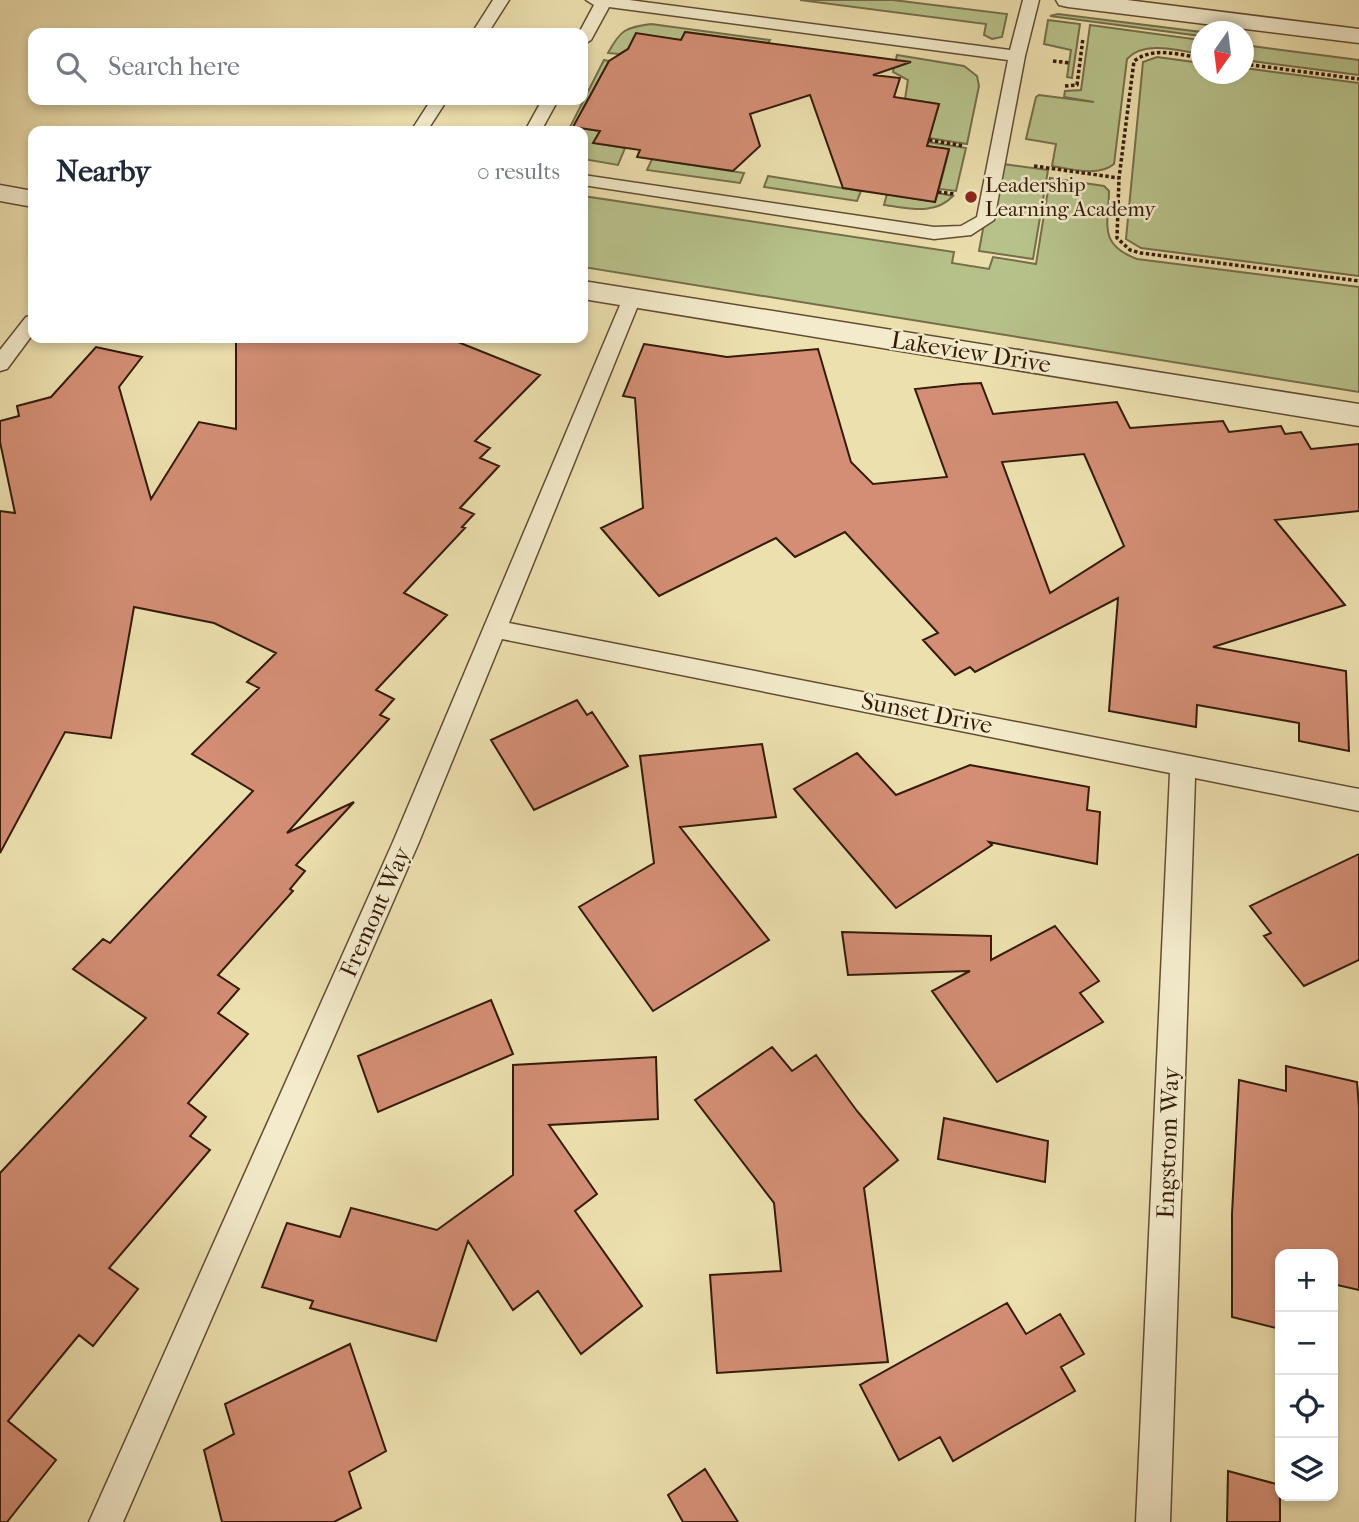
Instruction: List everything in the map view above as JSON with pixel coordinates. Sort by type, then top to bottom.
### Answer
[{"type":"street","points":[[1068,0],[1359,36]]},
{"type":"street","points":[[0,193],[28,198]]},
{"type":"street","name":"Lakeview Drive","points":[[588,290],[1359,415]]},
{"type":"lane","points":[[483,28],[501,0]]},
{"type":"lane","points":[[588,181],[934,233],[965,231],[985,220],[1017,56],[1031,0]]},
{"type":"lane","points":[[588,28],[599,1],[1017,56]]},
{"type":"lane","points":[[422,126],[436,105]]},
{"type":"lane","points":[[536,126],[547,105]]},
{"type":"lane","name":"Fremont Way","points":[[106,1522],[368,929],[632,298]]},
{"type":"lane","points":[[0,364],[28,328]]},
{"type":"lane","name":"Sunset Drive","points":[[495,629],[1359,800]]},
{"type":"lane","name":"Engstrom Way","points":[[1153,1522],[1183,764]]},
{"type":"path","points":[[1065,86],[1077,85],[1083,36]]},
{"type":"path","points":[[1191,57],[1155,52],[1140,54],[1134,61],[1119,178],[1117,238],[1130,250],[1359,281]]},
{"type":"path","points":[[1254,65],[1359,79]]},
{"type":"path","points":[[929,141],[972,147]]},
{"type":"path","points":[[996,161],[1119,178]]},
{"type":"green space","points":[[800,0],[893,0],[1007,14],[1002,37],[992,39],[984,35],[986,24]]},
{"type":"green space","points":[[1058,14],[1191,31],[1191,35],[1050,16]]},
{"type":"green space","points":[[1048,20],[1080,24],[1072,78],[1067,77],[1071,50],[1044,44]]},
{"type":"green space","points":[[651,24],[770,40],[768,43],[685,32],[681,40],[636,34],[629,48],[619,54],[608,53],[620,34]]},
{"type":"green space","points":[[1090,25],[1191,39],[1191,52],[1152,48],[1134,53],[1127,59],[1114,164],[1108,168],[1093,171],[1052,166],[1056,144],[1026,139],[1036,97],[1039,95],[1094,102],[1064,97],[1065,91],[1081,90]]},
{"type":"green space","points":[[1254,46],[1359,60],[1359,75],[1254,61]]},
{"type":"green space","points":[[897,55],[964,66],[977,76],[979,86],[967,144],[929,138],[939,104],[905,99],[908,80],[893,72]]},
{"type":"green space","points":[[1157,57],[1191,62],[1191,84],[1254,84],[1254,69],[1359,83],[1359,276],[1141,248],[1126,239],[1143,62]]},
{"type":"green space","points":[[604,60],[609,61],[588,101],[588,92]]},
{"type":"green space","points":[[581,105],[586,105],[575,126],[571,126]]},
{"type":"green space","points":[[588,129],[600,131],[594,143],[625,148],[618,165],[588,160]]},
{"type":"green space","points":[[928,142],[966,148],[956,191],[939,189],[949,150],[927,146]]},
{"type":"green space","points":[[652,159],[744,173],[740,183],[647,170]]},
{"type":"green space","points":[[995,163],[1048,170],[1033,259],[979,251]]},
{"type":"green space","points":[[768,176],[861,191],[857,201],[764,187]]},
{"type":"green space","points":[[1050,178],[1104,186],[1109,191],[1107,223],[1111,240],[1124,253],[1137,259],[1359,287],[1359,392],[588,268],[588,197],[954,252],[952,263],[989,269],[993,257],[1036,264]]},
{"type":"green space","points":[[938,193],[953,196],[938,206],[929,208],[912,209],[884,205],[887,194],[935,202]]},
{"type":"building","points":[[685,32],[911,62],[873,75],[900,78],[894,97],[939,104],[927,146],[949,149],[935,202],[843,188],[810,95],[750,114],[760,146],[733,171],[637,157],[640,150],[593,143],[600,131],[588,129],[588,126],[574,126],[585,105],[588,105],[588,100],[609,61],[628,49],[636,33],[681,40]]},
{"type":"building","points":[[236,343],[460,343],[540,375],[475,441],[490,448],[480,458],[499,466],[460,508],[474,514],[462,527],[465,528],[404,593],[447,615],[376,690],[394,699],[380,715],[389,719],[287,833],[354,802],[296,865],[305,871],[290,889],[293,891],[218,975],[239,989],[218,1013],[248,1034],[188,1103],[206,1117],[190,1136],[210,1150],[109,1268],[138,1289],[93,1346],[79,1335],[8,1421],[56,1460],[7,1522],[0,1522],[0,1173],[146,1018],[73,969],[103,939],[110,943],[253,791],[192,754],[259,688],[247,682],[276,653],[214,623],[134,607],[111,738],[65,732],[0,853],[0,511],[15,513],[0,442],[0,421],[19,416],[17,406],[51,397],[96,347],[142,357],[119,387],[151,499],[199,422],[236,429]]},
{"type":"building","points":[[644,344],[727,357],[818,349],[851,462],[873,484],[947,477],[915,389],[962,384],[981,383],[993,414],[1117,402],[1130,428],[1223,421],[1229,432],[1281,426],[1285,434],[1301,432],[1311,449],[1359,444],[1359,511],[1275,520],[1345,605],[1213,647],[1346,671],[1349,751],[1299,741],[1299,723],[1197,705],[1196,727],[1109,711],[1118,598],[975,672],[970,667],[955,675],[923,640],[938,633],[845,532],[795,557],[776,538],[659,596],[601,528],[643,508],[635,398],[623,396]],"holes":[[[1084,454],[1124,546],[1050,593],[1002,462]]]},
{"type":"building","points":[[577,700],[587,715],[592,712],[628,766],[534,810],[491,740]]},
{"type":"building","points":[[762,744],[776,817],[680,827],[769,940],[653,1011],[579,907],[654,863],[640,756]]},
{"type":"building","points":[[857,753],[896,795],[970,765],[1089,787],[1087,810],[1100,812],[1097,864],[989,842],[992,845],[896,908],[794,789]]},
{"type":"building","points":[[1359,854],[1359,960],[1304,986],[1264,936],[1271,933],[1250,906]]},
{"type":"building","points":[[1055,926],[1099,981],[1080,993],[1103,1022],[997,1082],[932,991],[970,971],[848,975],[842,932],[991,936],[991,960]]},
{"type":"building","points":[[491,1000],[513,1054],[378,1112],[358,1056]]},
{"type":"building","points":[[772,1047],[792,1071],[816,1055],[857,1111],[898,1160],[864,1188],[888,1362],[717,1373],[710,1275],[781,1271],[774,1203],[695,1100]]},
{"type":"building","points":[[656,1057],[658,1119],[549,1125],[597,1194],[575,1211],[642,1306],[581,1354],[538,1291],[513,1310],[468,1241],[436,1341],[310,1308],[313,1301],[262,1287],[287,1223],[340,1237],[351,1208],[437,1230],[513,1175],[513,1065]]},
{"type":"building","points":[[1286,1066],[1357,1082],[1359,1290],[1338,1285],[1338,1249],[1275,1249],[1275,1328],[1232,1317],[1232,1214],[1239,1080],[1286,1091]]},
{"type":"building","points":[[944,1118],[1048,1141],[1045,1182],[938,1159]]},
{"type":"building","points":[[1007,1303],[1026,1334],[1060,1314],[1084,1354],[1061,1367],[1075,1391],[953,1461],[940,1437],[899,1460],[860,1385]]},
{"type":"building","points":[[350,1344],[386,1451],[349,1472],[361,1508],[334,1522],[222,1522],[204,1450],[234,1434],[225,1404]]},
{"type":"building","points":[[705,1469],[738,1522],[683,1522],[668,1495]]},
{"type":"building","points":[[1228,1471],[1275,1484],[1275,1501],[1280,1501],[1280,1522],[1227,1522]]},
{"type":"place","name":"Leadership Learning Academy","points":[[971,197]]}]
